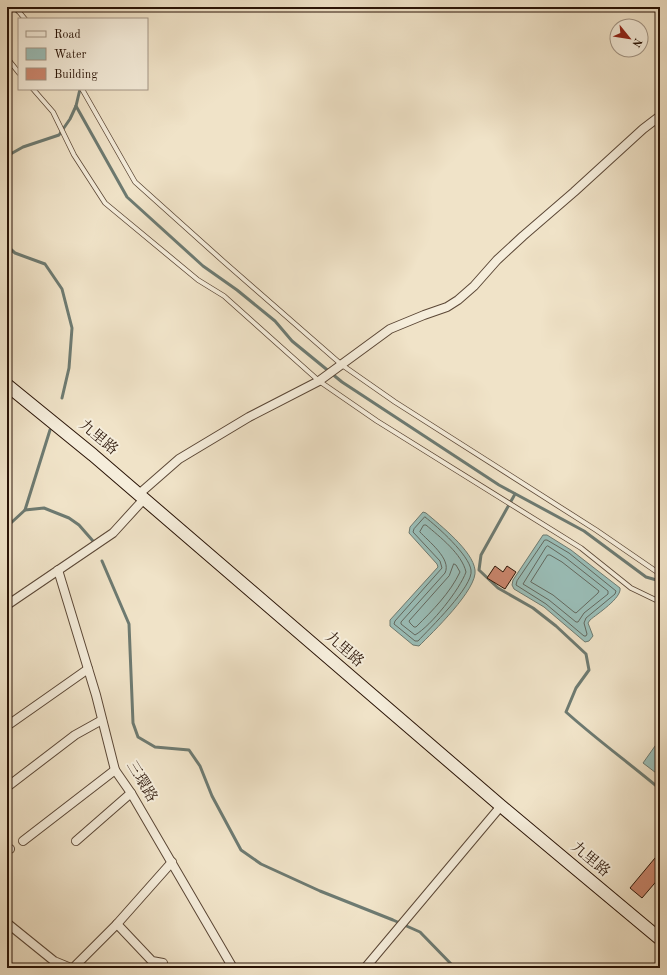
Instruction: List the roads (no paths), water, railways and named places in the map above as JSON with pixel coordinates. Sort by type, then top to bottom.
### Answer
[{"type":"street","points":[[7,605],[113,533],[142,497],[179,459],[249,418],[319,381],[390,330],[446,307],[458,300],[474,286],[497,260],[523,236],[574,192],[637,134],[660,116]]},
{"type":"street","name":"九里路","points":[[7,385],[93,455],[501,806],[660,939]]},
{"type":"street","name":"三環路","points":[[58,570],[88,669],[115,770],[131,793],[233,968]]},
{"type":"street","points":[[7,726],[88,669]]},
{"type":"street","points":[[7,787],[75,735],[102,720]]},
{"type":"street","points":[[23,842],[115,770]]},
{"type":"street","points":[[76,841],[131,793]]},
{"type":"street","points":[[365,968],[501,806]]},
{"type":"street","points":[[7,922],[54,961],[72,968],[117,924],[172,862]]},
{"type":"street","points":[[117,924],[152,961],[163,963]]},
{"type":"lane","points":[[15,7],[24,18]]},
{"type":"lane","points":[[7,58],[18,72]]},
{"type":"lane","points":[[34,90],[53,112],[74,155],[105,204],[198,280],[224,296],[319,381],[377,421],[581,548],[631,588],[660,602]]},
{"type":"lane","points":[[83,90],[135,182],[342,365],[395,402],[596,530],[660,574]]},
{"type":"water","points":[[423,512],[455,539],[468,555],[475,570],[474,578],[462,599],[419,646],[413,645],[390,626],[390,620],[438,567],[409,533],[410,527]]},
{"type":"water","points":[[543,535],[547,535],[571,550],[620,588],[620,592],[613,601],[588,623],[593,636],[589,641],[585,642],[544,607],[514,589],[512,585],[513,580]]},
{"type":"water","points":[[660,739],[660,776],[643,763]]},
{"type":"waterway","points":[[12,7],[17,12]]},
{"type":"waterway","points":[[7,156],[23,147],[59,135],[70,119],[76,106],[80,90]]},
{"type":"waterway","points":[[76,106],[127,197],[203,266],[237,290],[275,321],[292,341],[342,382],[499,485],[584,531],[646,577],[660,581]]},
{"type":"waterway","points":[[7,246],[15,253],[45,264],[62,289],[72,328],[69,368],[62,398]]},
{"type":"waterway","points":[[7,524],[12,522],[25,510],[50,430]]},
{"type":"waterway","points":[[515,494],[481,555],[479,570],[498,588],[533,608],[556,626],[586,654],[589,670],[576,688],[566,712],[660,789]]},
{"type":"waterway","points":[[25,510],[44,508],[69,518],[79,525],[93,541]]},
{"type":"waterway","points":[[102,561],[129,624],[133,723],[138,737],[155,747],[189,750],[200,766],[212,796],[241,850],[261,864],[320,891],[420,932],[455,968]]}]
